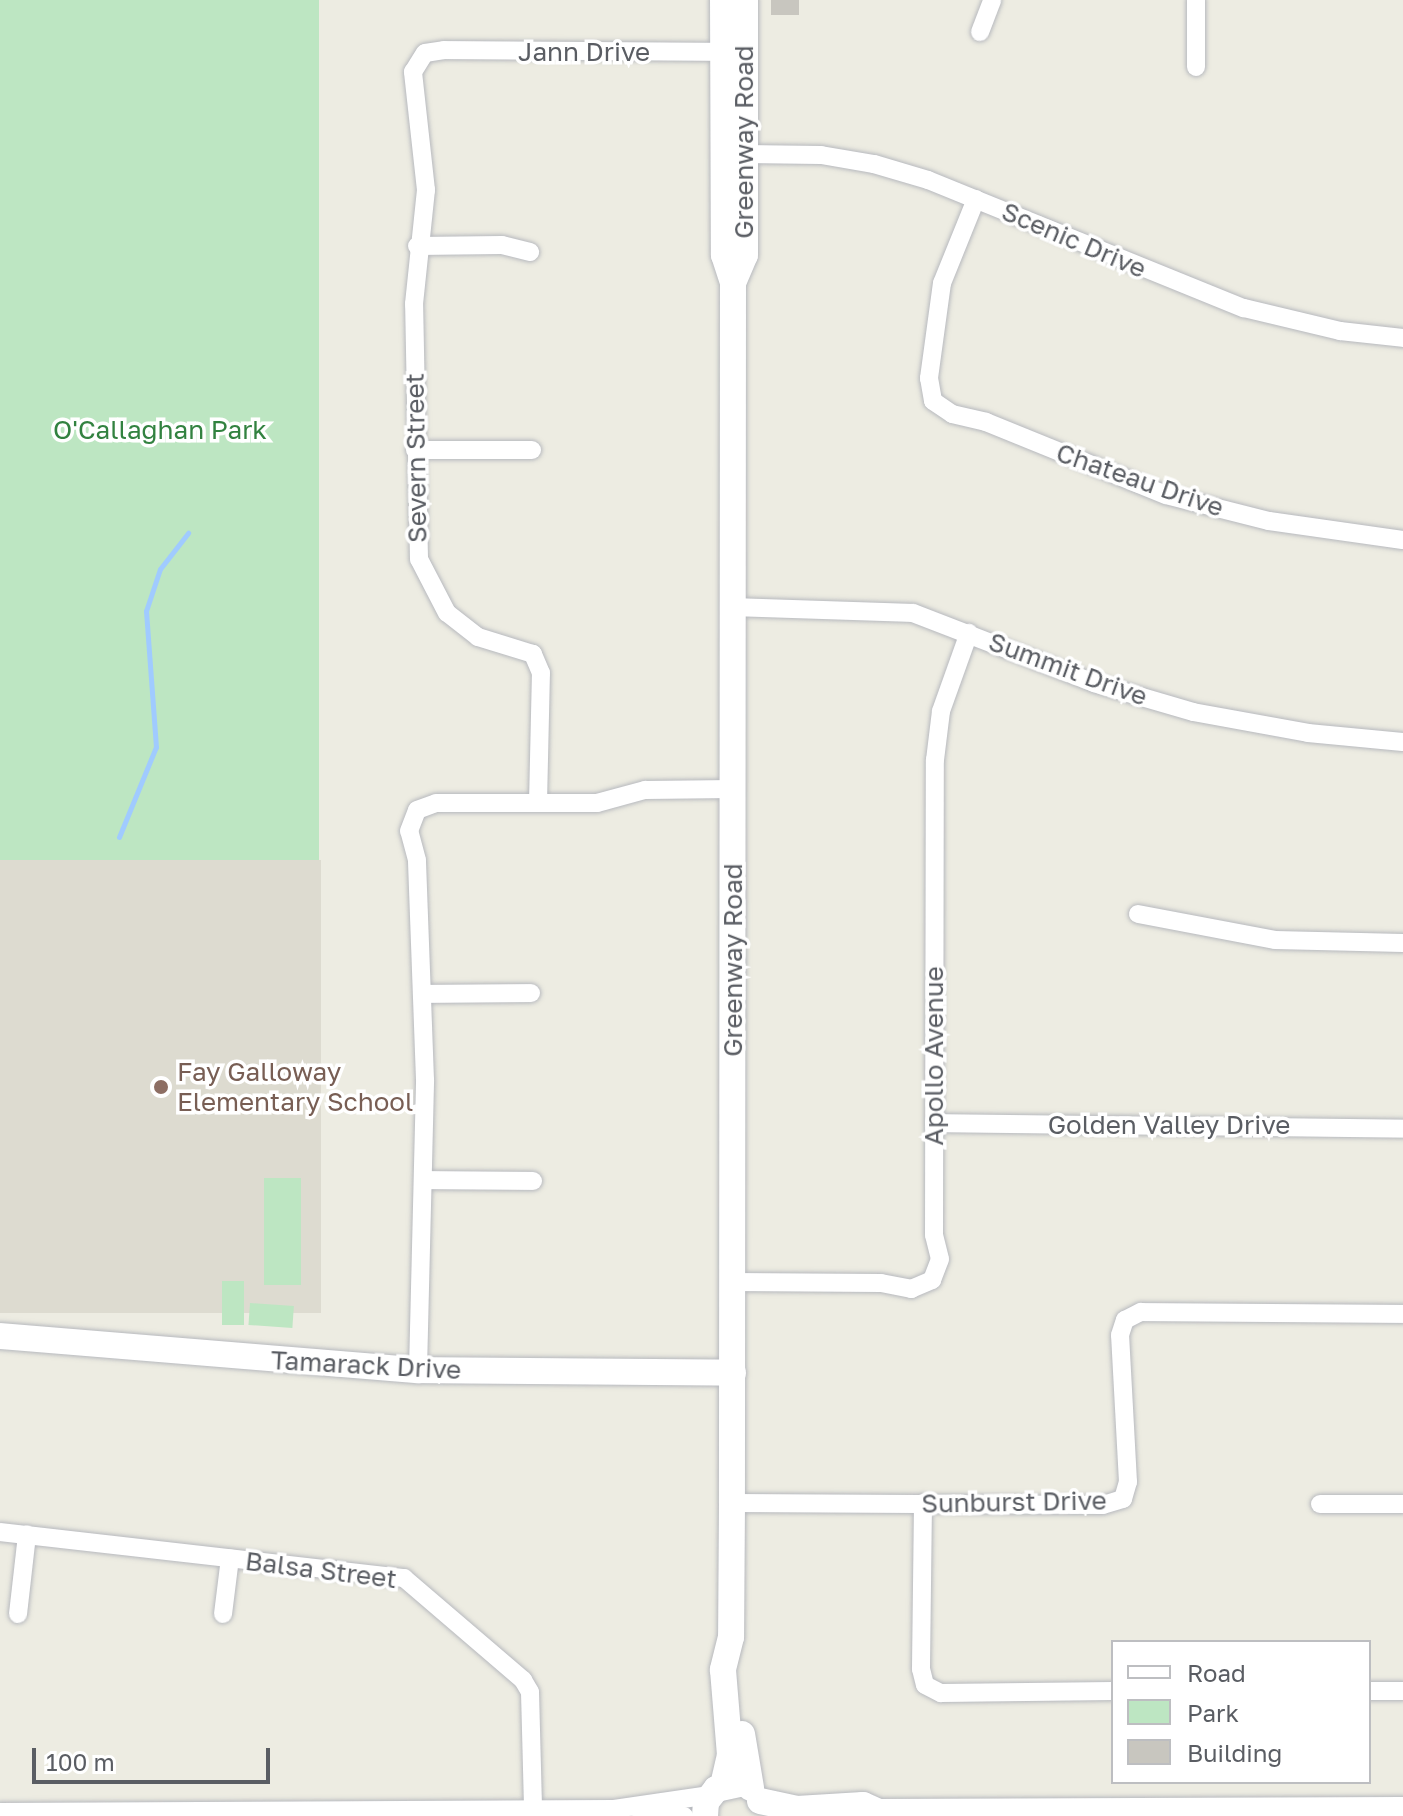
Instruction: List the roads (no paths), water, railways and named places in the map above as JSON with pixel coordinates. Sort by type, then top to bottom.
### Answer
[{"type":"street","name":"Greenway Road","points":[[723,0],[733,52],[744,154],[745,255],[733,283]]},
{"type":"street","name":"Greenway Road","points":[[713,1798],[730,1747],[723,1670],[731,1637],[733,1373],[733,283],[724,255],[733,52],[745,0]]},
{"type":"street","points":[[980,32],[992,0]]},
{"type":"street","points":[[1196,0],[1196,67]]},
{"type":"street","name":"Jann Drive","points":[[425,53],[733,52]]},
{"type":"street","name":"Severn Street","points":[[425,53],[413,72],[426,190],[417,246],[415,527],[428,583],[447,613],[478,637],[533,654],[541,673],[538,803]]},
{"type":"street","name":"Scenic Drive","points":[[744,154],[850,158],[976,199],[1244,308],[1340,331],[1403,338]]},
{"type":"street","name":"Chateau Drive","points":[[976,199],[942,283],[929,378],[933,401],[952,414],[986,422],[1166,495],[1269,521],[1403,540]]},
{"type":"street","points":[[417,246],[502,245],[530,252]]},
{"type":"street","points":[[415,450],[532,450]]},
{"type":"street","name":"Summit Drive","points":[[733,607],[884,608],[969,633],[1094,683],[1193,712],[1308,733],[1403,742]]},
{"type":"street","name":"Apollo Avenue","points":[[732,1282],[881,1283],[911,1289],[932,1280],[940,1259],[934,1235],[935,760],[945,698],[969,633]]},
{"type":"street","points":[[418,1370],[423,1180],[422,994],[417,860],[409,831],[417,810],[436,803],[597,803],[666,788],[733,789]]},
{"type":"street","points":[[1138,914],[1275,940],[1403,943]]},
{"type":"street","points":[[422,994],[531,993]]},
{"type":"street","name":"Golden Valley Drive","points":[[934,1123],[1403,1129]]},
{"type":"street","points":[[423,1180],[533,1181]]},
{"type":"street","name":"Sunburst Drive","points":[[732,1503],[1103,1505],[1123,1499],[1128,1482],[1120,1335],[1125,1320],[1141,1312],[1403,1314]]},
{"type":"street","name":"Tamarack Drive","points":[[0,1336],[418,1370],[733,1373]]},
{"type":"street","points":[[923,1503],[921,1669],[925,1685],[941,1693],[1111,1691]]},
{"type":"street","points":[[1320,1504],[1403,1504]]},
{"type":"street","name":"Balsa Street","points":[[0,1532],[389,1574],[421,1588],[523,1680],[530,1692],[533,1810]]},
{"type":"street","points":[[18,1614],[27,1535]]},
{"type":"street","points":[[223,1614],[230,1558]]},
{"type":"street","name":"Greenway Road","points":[[731,1637],[739,1647],[740,1724],[758,1802]]},
{"type":"street","points":[[1371,1691],[1403,1691]]},
{"type":"street","points":[[0,1812],[614,1812],[713,1798],[797,1809],[863,1805],[875,1814],[1403,1810]]},
{"type":"street","points":[[634,1807],[684,1816]]},
{"type":"waterway","points":[[119,837],[156,747],[146,611],[160,569],[188,533]]},
{"type":"place","name":"Fay Galloway Elementary School","points":[[161,1087]]},
{"type":"park label","name":"O'Callaghan Park","points":[[160,430]]}]
